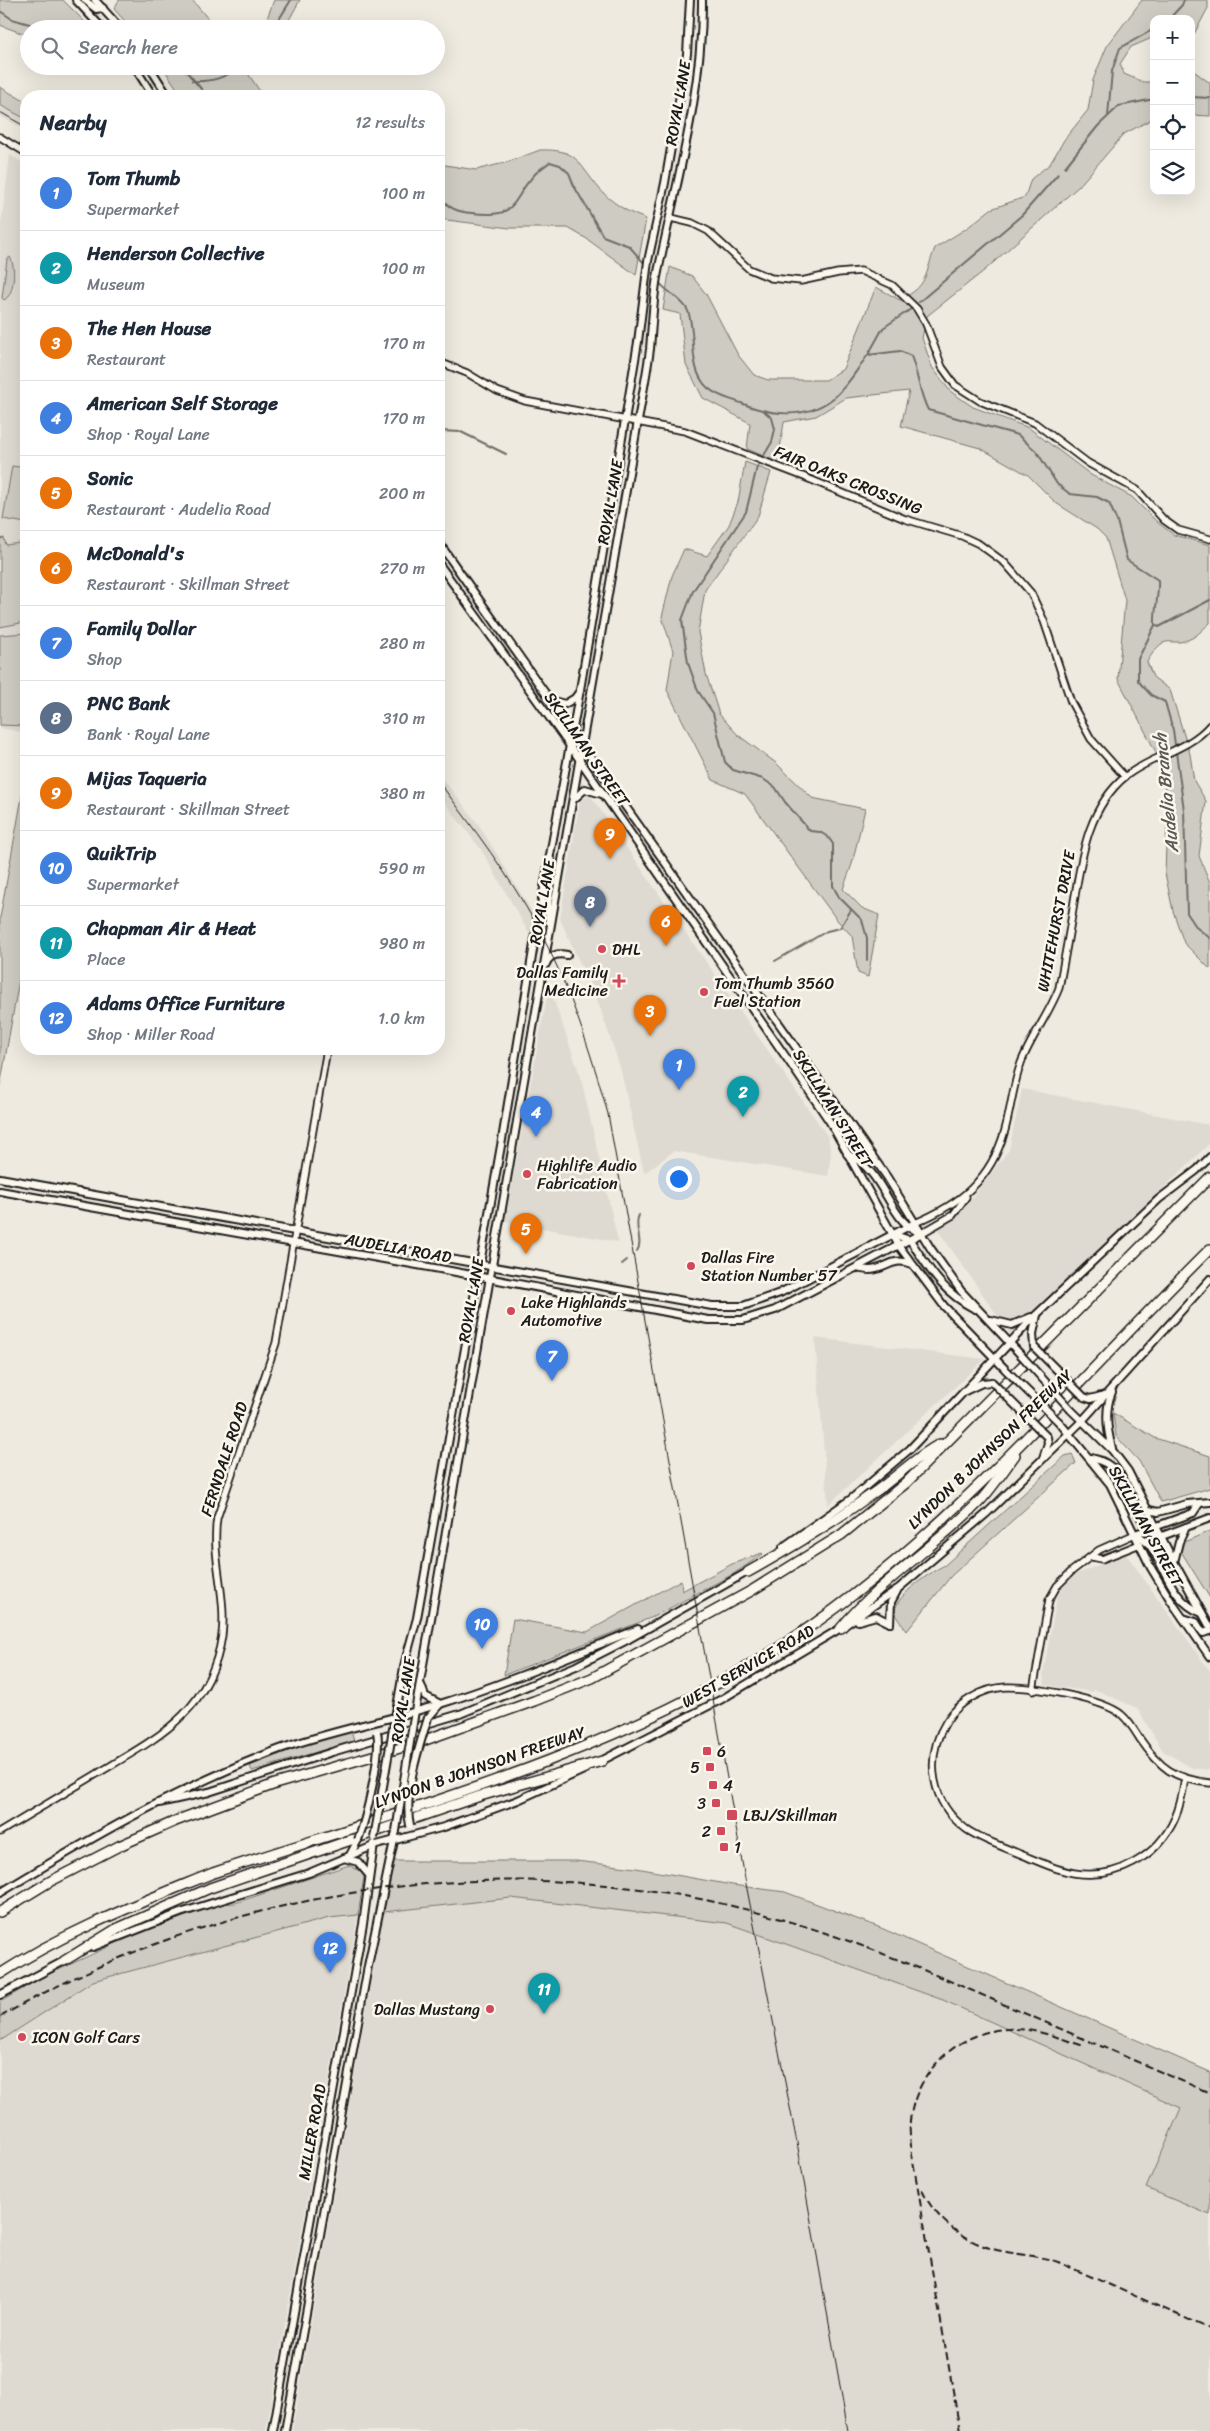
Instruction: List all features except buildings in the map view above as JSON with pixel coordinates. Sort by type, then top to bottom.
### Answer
[{"type":"highway","name":"LYNDON B JOHNSON FREEWAY","points":[[0,1912],[49,1882],[119,1846],[178,1820],[275,1784],[414,1744],[592,1678],[751,1591],[841,1535],[906,1483],[1207,1180]]},
{"type":"highway","name":"LYNDON B JOHNSON FREEWAY","points":[[0,1974],[90,1925],[213,1873],[532,1768],[595,1743],[684,1701],[775,1650],[864,1586],[954,1509],[1210,1249]]},
{"type":"highway","points":[[841,1628],[860,1605],[912,1563],[981,1500],[1038,1425]]},
{"type":"highway","points":[[748,1572],[795,1546],[841,1516],[874,1493],[924,1452],[947,1440]]},
{"type":"highway","points":[[64,1960],[116,1928],[210,1888],[480,1796],[602,1761]]},
{"type":"main road","points":[[76,0],[96,20]]},
{"type":"main road","points":[[85,0],[93,8],[103,8]]},
{"type":"main road","points":[[95,0],[113,20]]},
{"type":"main road","name":"ROYAL LANE","points":[[374,1838],[394,1720],[405,1662],[418,1611],[460,1379],[550,854],[573,731],[654,236],[687,54],[690,0]]},
{"type":"main road","name":"ROYAL LANE","points":[[388,1866],[396,1831],[430,1613],[583,745],[650,350],[653,307],[701,49],[702,0]]},
{"type":"main road","points":[[139,75],[149,90]]},
{"type":"main road","points":[[155,75],[164,90]]},
{"type":"main road","points":[[659,216],[671,218]]},
{"type":"main road","name":"SKILLMAN STREET","points":[[445,551],[843,1113],[961,1291],[1071,1410],[1112,1450],[1128,1471],[1210,1629]]},
{"type":"main road","name":"SKILLMAN STREET","points":[[445,572],[570,746],[830,1122],[892,1234],[912,1264],[944,1306],[1059,1422],[1110,1484],[1156,1576],[1210,1657]]},
{"type":"main road","points":[[552,700],[565,704],[575,698],[580,690]]},
{"type":"main road","points":[[573,800],[585,789],[602,794]]},
{"type":"main road","points":[[550,854],[553,876],[548,907],[551,927]]},
{"type":"main road","points":[[542,980],[548,959],[558,954],[567,955]]},
{"type":"main road","points":[[847,1154],[860,1160],[871,1170],[906,1226],[922,1234]]},
{"type":"main road","points":[[160,1803],[209,1792],[332,1752],[460,1714],[576,1666],[629,1639],[748,1572],[846,1503],[910,1449],[1036,1315],[1160,1199],[1197,1170],[1210,1157]]},
{"type":"main road","name":"AUDELIA ROAD","points":[[0,1178],[491,1268],[712,1306],[743,1306],[767,1299],[807,1281],[906,1226],[915,1223]]},
{"type":"main road","name":"AUDELIA ROAD","points":[[0,1191],[708,1320],[743,1320],[776,1310],[922,1234]]},
{"type":"main road","points":[[892,1234],[910,1240],[936,1280],[952,1296],[980,1311]]},
{"type":"main road","points":[[857,1268],[870,1270],[902,1260],[912,1264]]},
{"type":"main road","name":"WEST SERVICE ROAD","points":[[0,1995],[64,1960],[171,1916],[309,1873],[373,1846],[420,1834],[518,1800],[602,1761],[722,1699],[841,1628],[899,1588],[986,1514],[1070,1434],[1210,1279]]},
{"type":"main road","points":[[609,1302],[612,1288]]},
{"type":"main road","points":[[988,1318],[998,1323],[1012,1325],[1036,1315]]},
{"type":"main road","points":[[1036,1315],[1033,1334],[1034,1347],[1084,1397],[1093,1399],[1108,1394]]},
{"type":"main road","points":[[460,1379],[472,1380]]},
{"type":"main road","points":[[962,1393],[982,1383],[992,1382],[1047,1437],[1047,1449],[1042,1461]]},
{"type":"main road","points":[[1112,1450],[1108,1433],[1107,1408],[1115,1386]]},
{"type":"main road","points":[[452,1419],[464,1422]]},
{"type":"main road","points":[[1090,1458],[1106,1463],[1121,1477],[1147,1529],[1161,1537]]},
{"type":"main road","points":[[1148,1510],[1158,1512],[1187,1504],[1210,1502]]},
{"type":"main road","points":[[1135,1534],[1193,1514],[1200,1504]]},
{"type":"main road","points":[[1140,1544],[1210,1518]]},
{"type":"main road","points":[[1174,1562],[1179,1542],[1186,1528]]},
{"type":"main road","points":[[1135,1534],[1148,1542],[1167,1579],[1184,1604],[1202,1613]]},
{"type":"main road","points":[[841,1628],[867,1617],[883,1618],[890,1623],[891,1602],[899,1588]]},
{"type":"main road","points":[[418,1611],[430,1613]]},
{"type":"main road","points":[[1183,1618],[1196,1622],[1203,1633],[1210,1629]]},
{"type":"main road","points":[[0,1893],[100,1834],[160,1803],[271,1753],[318,1736],[370,1722],[394,1720],[414,1714],[653,1624]]},
{"type":"main road","points":[[420,1681],[425,1696],[440,1704]]},
{"type":"main road","points":[[420,1834],[410,1825],[409,1801],[428,1718],[440,1704]]},
{"type":"main road","points":[[369,1875],[358,1862],[347,1857],[358,1840],[365,1816],[378,1749],[377,1732],[370,1722]]},
{"type":"main road","name":"MILLER ROAD","points":[[273,2431],[362,1924],[374,1838]]},
{"type":"main road","name":"MILLER ROAD","points":[[285,2431],[368,1966],[388,1866]]},
{"type":"street","points":[[0,137],[20,149]]},
{"type":"street","points":[[671,218],[692,223],[708,231],[749,268],[771,278],[801,281],[838,273],[861,272],[892,285],[917,309],[926,324],[942,366],[955,385],[980,401],[1035,423],[1095,467],[1137,490],[1164,520],[1178,530],[1210,539]]},
{"type":"street","name":"FAIR OAKS CROSSING","points":[[445,364],[467,373],[513,398],[685,430],[758,458],[905,520],[962,536],[980,544],[1005,564],[1027,588],[1038,607],[1071,702],[1091,739],[1125,777]]},
{"type":"street","name":"WHITEHURST DRIVE","points":[[915,1223],[954,1204],[968,1193],[984,1174],[999,1148],[1023,1058],[1053,1005],[1059,988],[1082,855],[1092,822],[1106,796],[1139,766],[1190,741],[1210,725]]},
{"type":"street","name":"FERNDALE ROAD","points":[[0,1832],[162,1735],[194,1703],[212,1675],[219,1653],[223,1611],[216,1540],[217,1518],[273,1355],[326,1055]]},
{"type":"street","name":"WHITEHURST DRIVE","points":[[922,1234],[953,1215],[961,1206],[968,1193]]},
{"type":"street","points":[[1033,1690],[1049,1600],[1057,1586],[1066,1575],[1099,1550],[1135,1534]]},
{"type":"street","points":[[1092,1557],[1102,1559],[1140,1544]]},
{"type":"street","points":[[1185,1778],[1176,1816],[1160,1842],[1132,1864],[1112,1871],[1092,1874],[1064,1871],[974,1834],[954,1818],[938,1796],[933,1762],[935,1744],[941,1730],[954,1712],[977,1695],[1005,1687],[1099,1702],[1117,1710],[1130,1724],[1158,1763],[1166,1770],[1185,1778],[1210,1783]]},
{"type":"shaded area","points":[[0,0],[63,0],[83,20],[20,20],[20,33],[0,25]]},
{"type":"shaded area","points":[[119,0],[192,0],[209,20],[124,20],[114,9]]},
{"type":"shaded area","points":[[274,0],[300,0],[289,20],[266,20]]},
{"type":"shaded area","points":[[1142,0],[1208,0],[1208,8],[1195,32],[1195,15],[1150,15],[1150,39],[1131,47],[1120,64],[1124,74],[1143,82],[1150,82],[1150,120],[1124,134],[1079,186],[985,270],[927,316],[922,338],[932,367],[950,391],[973,407],[1029,428],[1091,475],[1132,497],[1157,522],[1174,535],[1210,545],[1210,623],[1192,638],[1178,642],[1168,642],[1159,646],[1147,662],[1153,677],[1170,690],[1190,754],[1194,781],[1206,801],[1199,856],[1210,883],[1210,969],[1184,943],[1173,911],[1165,873],[1167,819],[1163,766],[1118,679],[1125,600],[1106,538],[1097,529],[1056,503],[1028,475],[980,448],[901,426],[909,391],[846,398],[816,416],[784,422],[778,462],[747,449],[750,423],[703,398],[686,365],[680,314],[663,310],[670,267],[692,276],[706,294],[738,355],[754,375],[768,380],[826,380],[843,369],[876,287],[900,300],[909,295],[924,279],[935,248],[967,228],[991,209],[1025,197],[1031,179],[1050,164],[1064,140],[1088,110],[1093,80],[1107,46]]},
{"type":"shaded area","points":[[1195,72],[1210,83],[1210,116],[1195,115]]},
{"type":"shaded area","points":[[168,75],[249,75],[259,90],[178,90]]},
{"type":"shaded area","points":[[0,87],[20,99],[20,116],[0,105]]},
{"type":"shaded area","points":[[0,105],[20,116],[20,127],[0,116]]},
{"type":"shaded area","points":[[540,150],[552,150],[569,154],[575,158],[608,198],[626,210],[646,219],[636,275],[587,239],[568,228],[510,228],[445,220],[445,165],[476,170],[508,162]]},
{"type":"shaded area","points":[[10,155],[20,161],[20,732],[0,728],[0,231]]},
{"type":"shaded area","points":[[10,257],[14,273],[12,287],[8,297],[4,300],[2,298],[7,259]]},
{"type":"shaded area","points":[[745,462],[771,472],[758,516],[705,590],[698,632],[706,674],[719,714],[738,735],[776,763],[812,798],[865,809],[852,864],[843,889],[862,908],[879,915],[868,977],[858,973],[852,936],[837,920],[745,794],[713,780],[667,690],[673,651],[662,617],[672,576],[684,549],[707,556],[729,525],[738,502]]},
{"type":"shaded area","points":[[12,466],[20,467],[20,522],[3,519]]},
{"type":"shaded area","points":[[4,538],[6,545],[20,543],[20,623],[0,627],[0,539]]},
{"type":"shaded area","points":[[20,633],[20,726],[0,725],[0,635]]},
{"type":"shaded area","points":[[445,782],[479,825],[534,915],[530,935],[482,851],[445,803]]},
{"type":"shaded area","points":[[590,795],[828,1137],[831,1153],[828,1176],[674,1151],[644,1173],[620,1067],[599,1005],[560,919],[580,801]]},
{"type":"shaded area","points":[[20,808],[20,975],[0,1087],[0,918]]},
{"type":"shaded area","points":[[549,986],[581,1078],[618,1242],[505,1221]]},
{"type":"shaded area","points":[[1022,1089],[1210,1125],[1210,1143],[1011,1335],[935,1226],[961,1212],[1009,1150]]},
{"type":"shaded area","points":[[815,1338],[985,1359],[828,1505]]},
{"type":"shaded area","points":[[1113,1413],[1155,1438],[1210,1456],[1210,1488],[1161,1502],[1139,1461],[1116,1436]]},
{"type":"shaded area","points":[[1072,1454],[1076,1463],[951,1576],[907,1631],[895,1614],[901,1598],[932,1572],[945,1565],[1065,1456]]},
{"type":"shaded area","points":[[1210,1531],[1210,1598],[1177,1545]]},
{"type":"shaded area","points":[[762,1553],[735,1573],[653,1617],[504,1675],[513,1619],[587,1632],[681,1580],[682,1591],[732,1564]]},
{"type":"shaded area","points":[[1126,1554],[1210,1671],[1210,1770],[1192,1768],[1163,1751],[1137,1708],[1094,1689],[1093,1692],[1045,1685],[1043,1674],[1057,1597],[1065,1584],[1077,1574]]},
{"type":"shaded area","points":[[351,1731],[354,1741],[252,1771],[250,1766],[301,1746]]},
{"type":"shaded area","points":[[391,1861],[576,1861],[636,1868],[732,1885],[785,1892],[881,1928],[1210,2072],[1210,2215],[1146,2188],[1181,2108],[943,2000],[727,1923],[511,1898],[383,1912]]},
{"type":"shaded area","points":[[349,1865],[361,1872],[364,1877],[358,1915],[329,1918],[93,1981],[0,2041],[0,2002],[41,1978],[138,1933],[221,1904],[235,1903]]},
{"type":"shaded area","points":[[511,1898],[727,1923],[943,2000],[1210,2121],[1210,2431],[292,2431],[383,1912]]},
{"type":"shaded area","points":[[358,1915],[266,2431],[0,2431],[0,2041],[93,1981],[329,1918]]},
{"type":"waterway","points":[[279,20],[291,0]]},
{"type":"waterway","points":[[1173,15],[1184,0]]},
{"type":"waterway","points":[[0,11],[12,19],[20,21]]},
{"type":"waterway","points":[[1108,116],[1112,71],[1120,48],[1150,31]]},
{"type":"waterway","points":[[190,75],[202,90]]},
{"type":"waterway","points":[[192,81],[206,81],[226,75]]},
{"type":"waterway","points":[[1195,97],[1210,98]]},
{"type":"waterway","points":[[1065,167],[1098,126],[1119,106],[1150,100]]},
{"type":"waterway","points":[[445,203],[462,212],[483,214],[503,212],[508,210],[515,202],[539,170],[550,162],[560,165],[569,173],[574,186],[603,236],[629,246],[645,264]]},
{"type":"waterway","points":[[919,302],[1022,215],[1058,174]]},
{"type":"waterway","points":[[659,282],[686,307],[692,328],[695,365],[705,385],[719,395],[775,413],[799,413],[822,406],[837,395],[868,355],[900,351],[911,356],[928,410],[1018,435],[1037,452],[1057,484],[1070,494],[1097,497],[1109,503],[1117,521],[1127,560],[1158,580],[1155,625],[1159,627],[1210,600]]},
{"type":"waterway","points":[[868,355],[883,328],[911,309]]},
{"type":"waterway","points":[[765,412],[772,418],[775,429],[772,442],[757,467],[746,512],[693,591],[682,620],[688,663],[698,691],[713,713],[725,762],[733,770],[763,779],[775,787],[785,802],[810,831],[820,832],[828,837],[833,844],[833,886],[839,897],[862,920],[867,938],[867,961]]},
{"type":"waterway","points":[[445,431],[461,432],[506,454]]},
{"type":"waterway","name":"Audelia Branch","points":[[1155,625],[1138,659],[1138,681],[1151,695],[1165,702],[1173,730],[1184,810],[1187,913],[1197,928],[1210,938]]},
{"type":"waterway","points":[[775,961],[827,931],[840,928],[851,910]]},
{"type":"waterway","points":[[637,1251],[639,1247],[637,1224],[639,1215]]},
{"type":"waterway","points":[[622,1264],[627,1260]]},
{"type":"tram line","points":[[0,112],[20,124]]},
{"type":"tram line","points":[[445,790],[503,870],[537,926],[569,994],[594,1066],[608,1114],[746,1884],[798,2148],[848,2431]]},
{"type":"railway","points":[[0,2017],[90,1971],[184,1934],[282,1906],[382,1889],[484,1881],[585,1883],[686,1896],[784,1920],[812,1929],[868,1948],[923,1970],[1210,2093]]},
{"type":"railway","points":[[960,2431],[912,2155],[910,2121],[914,2102],[922,2084],[946,2054],[961,2043],[979,2035],[997,2030],[1017,2029],[1051,2035],[1084,2046]]},
{"type":"railway","points":[[922,2190],[944,2221],[954,2230],[977,2243],[989,2248],[1058,2262],[1210,2329]]},
{"type":"place","name":"Mijas Taqueria","points":[[610,859]]},
{"type":"place","name":"PNC Bank","points":[[590,927]]},
{"type":"place","name":"McDonald's","points":[[666,946]]},
{"type":"place","name":"DHL","points":[[602,949]]},
{"type":"place","name":"Dallas Family Medicine","points":[[619,981]]},
{"type":"place","name":"Tom Thumb 3560 Fuel Station","points":[[704,992]]},
{"type":"place","name":"The Hen House","points":[[650,1036]]},
{"type":"place","name":"Tom Thumb","points":[[679,1090]]},
{"type":"place","name":"Henderson Collective","points":[[743,1117]]},
{"type":"place","name":"American Self Storage","points":[[536,1137]]},
{"type":"place","name":"Highlife Audio Fabrication","points":[[527,1174]]},
{"type":"place","name":"Sonic","points":[[526,1254]]},
{"type":"place","name":"Dallas Fire Station Number 57","points":[[691,1266]]},
{"type":"place","name":"Lake Highlands Automotive","points":[[511,1311]]},
{"type":"place","name":"Family Dollar","points":[[552,1381]]},
{"type":"place","name":"QuikTrip","points":[[482,1649]]},
{"type":"place","name":"6","points":[[707,1751]]},
{"type":"place","name":"5","points":[[710,1767]]},
{"type":"place","name":"4","points":[[713,1785]]},
{"type":"place","name":"3","points":[[716,1803]]},
{"type":"place","name":"LBJ/Skillman","points":[[732,1815]]},
{"type":"place","name":"2","points":[[721,1831]]},
{"type":"place","name":"1","points":[[724,1847]]},
{"type":"place","name":"Adams Office Furniture","points":[[330,1973]]},
{"type":"place","name":"Dallas Mustang","points":[[490,2009]]},
{"type":"place","name":"Chapman Air & Heat","points":[[544,2014]]},
{"type":"place","name":"ICON Golf Cars","points":[[22,2037]]}]
